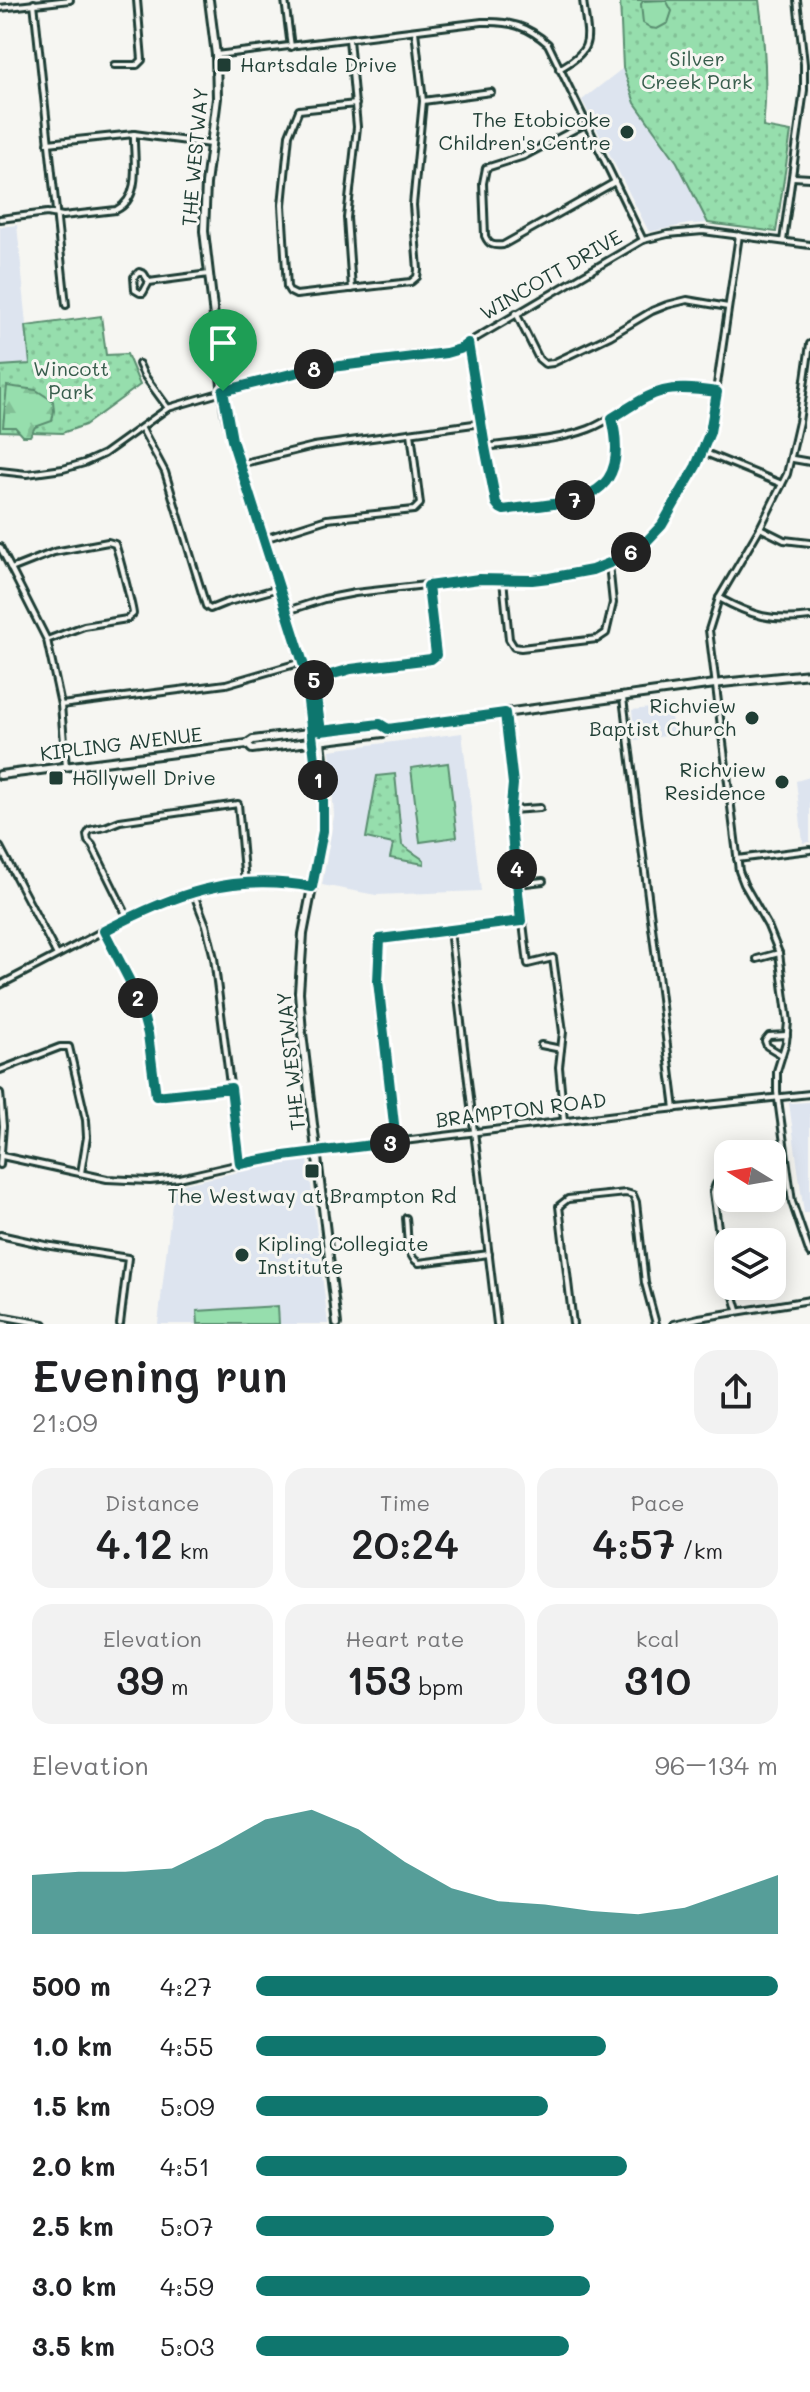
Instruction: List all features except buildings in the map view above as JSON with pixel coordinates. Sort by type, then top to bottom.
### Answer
[{"type":"main road","name":"THE WESTWAY","points":[[209,0],[216,55],[217,98],[204,207],[223,391],[240,464],[310,684],[315,691],[327,792],[323,796],[323,831],[302,942],[299,992],[337,1324]]},
{"type":"main road","name":"KIPLING AVENUE","points":[[247,744],[252,749],[322,741],[383,733],[388,729],[810,674]]},
{"type":"main road","name":"THE WESTWAY","points":[[310,684],[307,693],[311,733],[319,793],[323,796]]},
{"type":"main road","name":"KIPLING AVENUE","points":[[0,775],[380,724],[388,729]]},
{"type":"street","points":[[0,8],[70,0]]},
{"type":"street","points":[[114,65],[137,65],[142,60],[137,0]]},
{"type":"street","points":[[285,0],[291,47]]},
{"type":"street","points":[[559,69],[584,53],[588,43],[583,0]]},
{"type":"street","points":[[783,241],[807,64],[797,0]]},
{"type":"street","points":[[34,3],[66,305]]},
{"type":"street","points":[[216,55],[482,22],[517,24],[548,44],[643,240]]},
{"type":"street","points":[[356,104],[299,110],[289,135],[282,205],[284,262],[287,287],[296,295],[411,282],[417,277],[413,205],[423,101],[415,31]]},
{"type":"street","points":[[349,39],[357,127],[347,218],[352,289]]},
{"type":"street","points":[[423,101],[491,92]]},
{"type":"street","points":[[586,123],[524,156],[486,168],[483,183],[485,236],[488,243],[503,245],[615,182]]},
{"type":"street","points":[[48,143],[134,134],[212,145]]},
{"type":"street","points":[[0,219],[47,213],[63,216],[116,210],[123,206],[131,195],[134,134]]},
{"type":"street","points":[[793,177],[810,178]]},
{"type":"street","name":"WINCOTT DRIVE","points":[[0,471],[27,474],[73,466],[104,454],[168,408],[223,391],[307,370],[460,349],[643,240],[692,231],[810,245]]},
{"type":"street","points":[[287,611],[355,593],[479,579],[549,578],[592,570],[622,558],[646,542],[662,525],[703,452],[710,432],[739,235]]},
{"type":"street","points":[[137,273],[144,274],[149,282],[140,293],[135,290],[133,280],[137,273]]},
{"type":"street","points":[[149,282],[209,274]]},
{"type":"street","points":[[516,313],[539,359],[545,364],[610,336],[667,305],[687,300],[729,307]]},
{"type":"street","points":[[468,343],[485,447],[496,503],[500,508],[572,501],[590,496],[605,484],[615,459],[617,439],[612,418]]},
{"type":"street","points":[[810,344],[807,382],[792,459],[760,528],[719,598],[709,630],[737,859],[744,884],[768,926],[779,953],[787,1035],[777,1071],[778,1098],[792,1202],[810,1254]]},
{"type":"street","points":[[139,364],[168,408]]},
{"type":"street","points":[[485,447],[565,436],[590,429],[665,389],[684,387],[717,392]]},
{"type":"street","points":[[240,464],[314,446],[481,423]]},
{"type":"street","points":[[142,429],[165,472],[206,606],[217,608],[279,588]]},
{"type":"street","points":[[264,539],[327,519],[419,508],[411,433]]},
{"type":"street","points":[[703,452],[782,485]]},
{"type":"street","points":[[792,459],[810,462]]},
{"type":"street","points":[[760,528],[784,540],[810,543]]},
{"type":"street","points":[[11,569],[54,552],[108,542],[115,544],[133,614],[127,619],[84,626],[47,640]]},
{"type":"street","points":[[0,547],[47,640],[61,705],[66,767]]},
{"type":"street","points":[[503,580],[509,639],[514,647],[597,639],[606,633],[613,603],[609,563]]},
{"type":"street","points":[[310,684],[351,669],[431,659],[436,655],[428,586]]},
{"type":"street","points":[[719,598],[758,616],[773,619],[810,617]]},
{"type":"street","points":[[61,705],[226,684],[303,662]]},
{"type":"street","points":[[623,698],[675,1109]]},
{"type":"street","points":[[505,713],[513,784],[510,810],[521,921],[528,964],[553,958],[563,1032],[559,1067],[564,1121]]},
{"type":"street","points":[[128,918],[88,841],[90,830],[120,821],[238,804],[245,884]]},
{"type":"street","points":[[510,810],[540,808]]},
{"type":"street","points":[[0,847],[57,955]]},
{"type":"street","points":[[737,859],[810,850]]},
{"type":"street","points":[[0,985],[155,904],[193,891],[273,881],[312,887]]},
{"type":"street","points":[[518,884],[543,881]]},
{"type":"street","points":[[193,891],[211,941],[240,1164]]},
{"type":"street","points":[[396,1142],[378,981],[380,939],[521,921]]},
{"type":"street","points":[[450,930],[497,1324]]},
{"type":"street","points":[[104,931],[138,997],[148,1034],[156,1096],[231,1088]]},
{"type":"street","points":[[757,959],[779,953]]},
{"type":"street","points":[[782,1055],[766,1045],[765,1041],[769,1036],[787,1035]]},
{"type":"street","points":[[541,1045],[561,1049]]},
{"type":"street","points":[[0,1070],[60,1047],[69,1047],[86,1120],[87,1137],[81,1174]]},
{"type":"street","points":[[0,1093],[3,1126],[0,1165]]},
{"type":"street","name":"BRAMPTON ROAD","points":[[2,1156],[121,1181],[150,1181],[317,1152],[810,1094]]},
{"type":"street","points":[[573,1324],[559,1206],[568,1199],[626,1193],[633,1195],[636,1202],[645,1283],[656,1324]]},
{"type":"street","points":[[406,1218],[410,1254],[419,1263],[489,1254]]},
{"type":"street","points":[[0,1235],[128,1258],[120,1324]]},
{"type":"street","points":[[735,1300],[738,1310]]},
{"type":"street","points":[[674,1324],[699,1321],[738,1310],[810,1300]]},
{"type":"street","points":[[0,1316],[44,1324]]},
{"type":"shaded area","name":"The Etobicoke Children's Centre","points":[[623,68],[635,103],[677,162],[708,223],[649,232],[582,100]]},
{"type":"shaded area","points":[[17,225],[31,364],[0,366],[0,227]]},
{"type":"shaded area","points":[[669,706],[674,735],[635,740],[632,710]]},
{"type":"shaded area","points":[[462,733],[481,891],[376,895],[322,885],[334,816],[330,750]]},
{"type":"shaded area","points":[[810,777],[810,842],[803,843],[796,781]]},
{"type":"shaded area","points":[[810,1102],[810,1213],[804,1213],[789,1103]]},
{"type":"shaded area","name":"Kipling Collegiate Institute","points":[[308,1160],[328,1324],[158,1324],[174,1186]]},
{"type":"green space","name":"Silver Creek Park","points":[[620,0],[759,0],[765,64],[763,127],[791,132],[776,232],[708,223],[677,162],[635,103],[623,68]]},
{"type":"green space","points":[[666,0],[672,11],[668,23],[657,29],[643,23],[643,1]]},
{"type":"green space","name":"Wincott Park","points":[[101,316],[106,355],[127,354],[140,385],[85,425],[62,433],[0,431],[0,366],[30,364],[26,326]]},
{"type":"green space","points":[[7,386],[36,390],[53,401],[52,421],[35,427],[30,436],[23,436],[15,427],[3,427]]},
{"type":"green space","points":[[448,763],[457,837],[420,842],[411,768]]},
{"type":"green space","points":[[395,774],[402,845],[424,860],[424,864],[390,858],[393,844],[366,838],[377,776]]},
{"type":"green space","points":[[278,1306],[279,1324],[198,1324],[197,1311]]},
{"type":"place","name":"Hartsdale Drive","points":[[224,65]]},
{"type":"place","name":"The Etobicoke Children's Centre","points":[[627,132]]},
{"type":"place","name":"Richview Baptist Church","points":[[752,718]]},
{"type":"place","name":"Hollywell Drive","points":[[56,778]]},
{"type":"place","name":"Richview Residence","points":[[782,782]]},
{"type":"place","name":"The Westway at Brampton Rd","points":[[312,1171]]},
{"type":"place","name":"Kipling Collegiate Institute","points":[[242,1255]]},
{"type":"route","points":[[468,343],[496,503],[504,510],[590,496],[605,484],[615,459],[617,439],[612,418],[647,396],[665,389],[684,387],[717,392],[703,452],[662,525],[646,542],[622,558],[592,570],[532,580],[479,579],[428,586],[436,655],[431,659],[351,669],[309,681],[315,691],[321,731],[380,724],[388,729],[505,713],[513,784],[510,816],[521,921],[380,939],[378,981],[396,1142],[240,1164],[231,1088],[156,1096],[148,1034],[138,997],[104,931],[155,904],[211,887],[273,881],[312,887],[323,831],[323,796],[319,793],[310,722],[307,693],[311,688],[232,440],[223,391],[307,370],[446,353],[468,343]]}]
